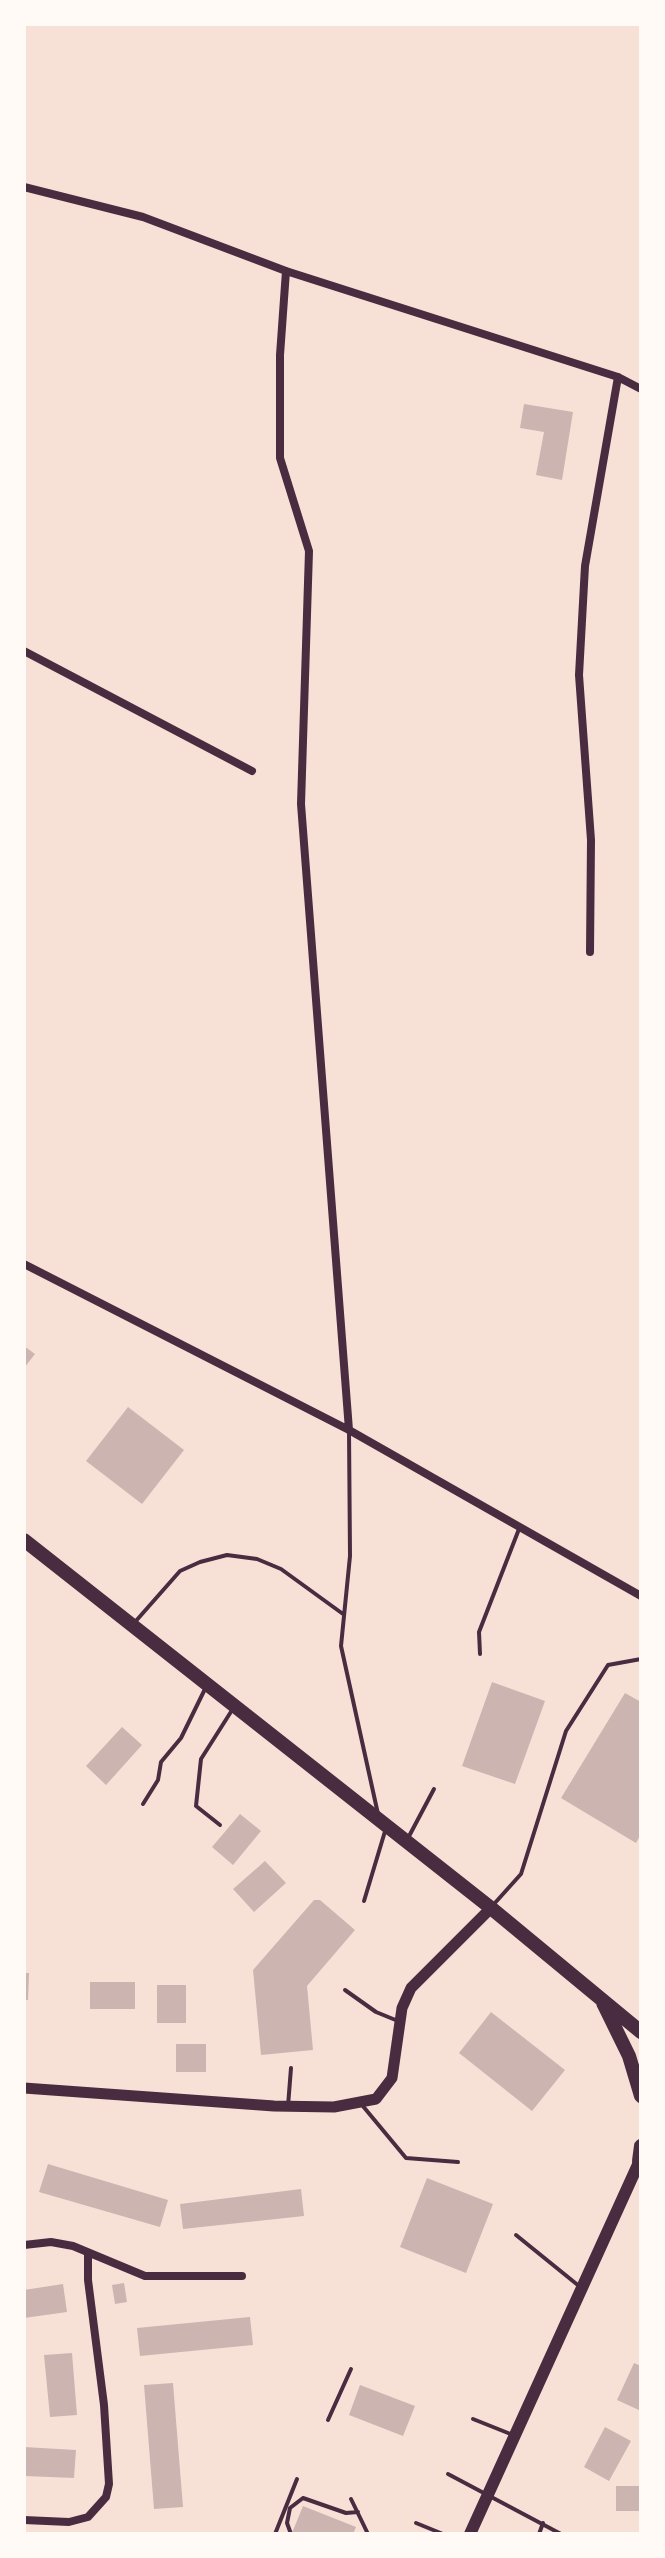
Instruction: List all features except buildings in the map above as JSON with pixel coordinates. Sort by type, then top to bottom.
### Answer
[{"type":"main road","points":[[24,1540],[491,1908],[641,2032]]},
{"type":"main road","points":[[601,1999],[629,2056],[641,2096]]},
{"type":"main road","points":[[470,2534],[640,2155]]},
{"type":"street","points":[[24,187],[143,217],[286,271],[618,377],[641,389]]},
{"type":"street","points":[[286,271],[280,355],[280,458],[309,551],[301,804],[349,1430]]},
{"type":"street","points":[[590,952],[591,840],[579,675],[585,566],[618,377]]},
{"type":"street","points":[[24,651],[252,771]]},
{"type":"street","points":[[24,1264],[349,1430],[641,1596]]},
{"type":"street","points":[[24,2088],[288,2106],[334,2107],[376,2099],[392,2078],[402,2008],[411,1988],[491,1908]]},
{"type":"street","points":[[24,2245],[51,2242],[145,2276],[242,2276]]},
{"type":"street","points":[[24,2520],[69,2522],[88,2517],[106,2497],[109,2484],[104,2405],[88,2280],[88,2253]]},
{"type":"lane","points":[[349,1430],[350,1556],[341,1646],[383,1823],[364,1901]]},
{"type":"lane","points":[[480,1654],[479,1632],[520,1527]]},
{"type":"lane","points":[[133,1624],[180,1571],[227,1555],[257,1559],[281,1569],[344,1615]]},
{"type":"lane","points":[[491,1908],[521,1874],[566,1731],[608,1665],[641,1659]]},
{"type":"lane","points":[[143,1804],[158,1780],[161,1762],[181,1738],[208,1684]]},
{"type":"lane","points":[[220,1825],[196,1806],[201,1759],[235,1705]]},
{"type":"lane","points":[[406,1841],[434,1789]]},
{"type":"lane","points":[[345,1990],[376,2012],[400,2022]]},
{"type":"lane","points":[[288,2106],[291,2068]]},
{"type":"lane","points":[[360,2102],[406,2158],[458,2162]]},
{"type":"lane","points":[[516,2235],[581,2287]]},
{"type":"lane","points":[[328,2420],[351,2369]]},
{"type":"lane","points":[[473,2419],[515,2436]]},
{"type":"lane","points":[[448,2474],[561,2534]]},
{"type":"lane","points":[[275,2534],[297,2479]]},
{"type":"lane","points":[[291,2534],[288,2514],[303,2498],[346,2513],[358,2512]]},
{"type":"lane","points":[[351,2499],[368,2534]]},
{"type":"lane","points":[[416,2523],[443,2534]]},
{"type":"lane","points":[[539,2534],[543,2523]]}]
